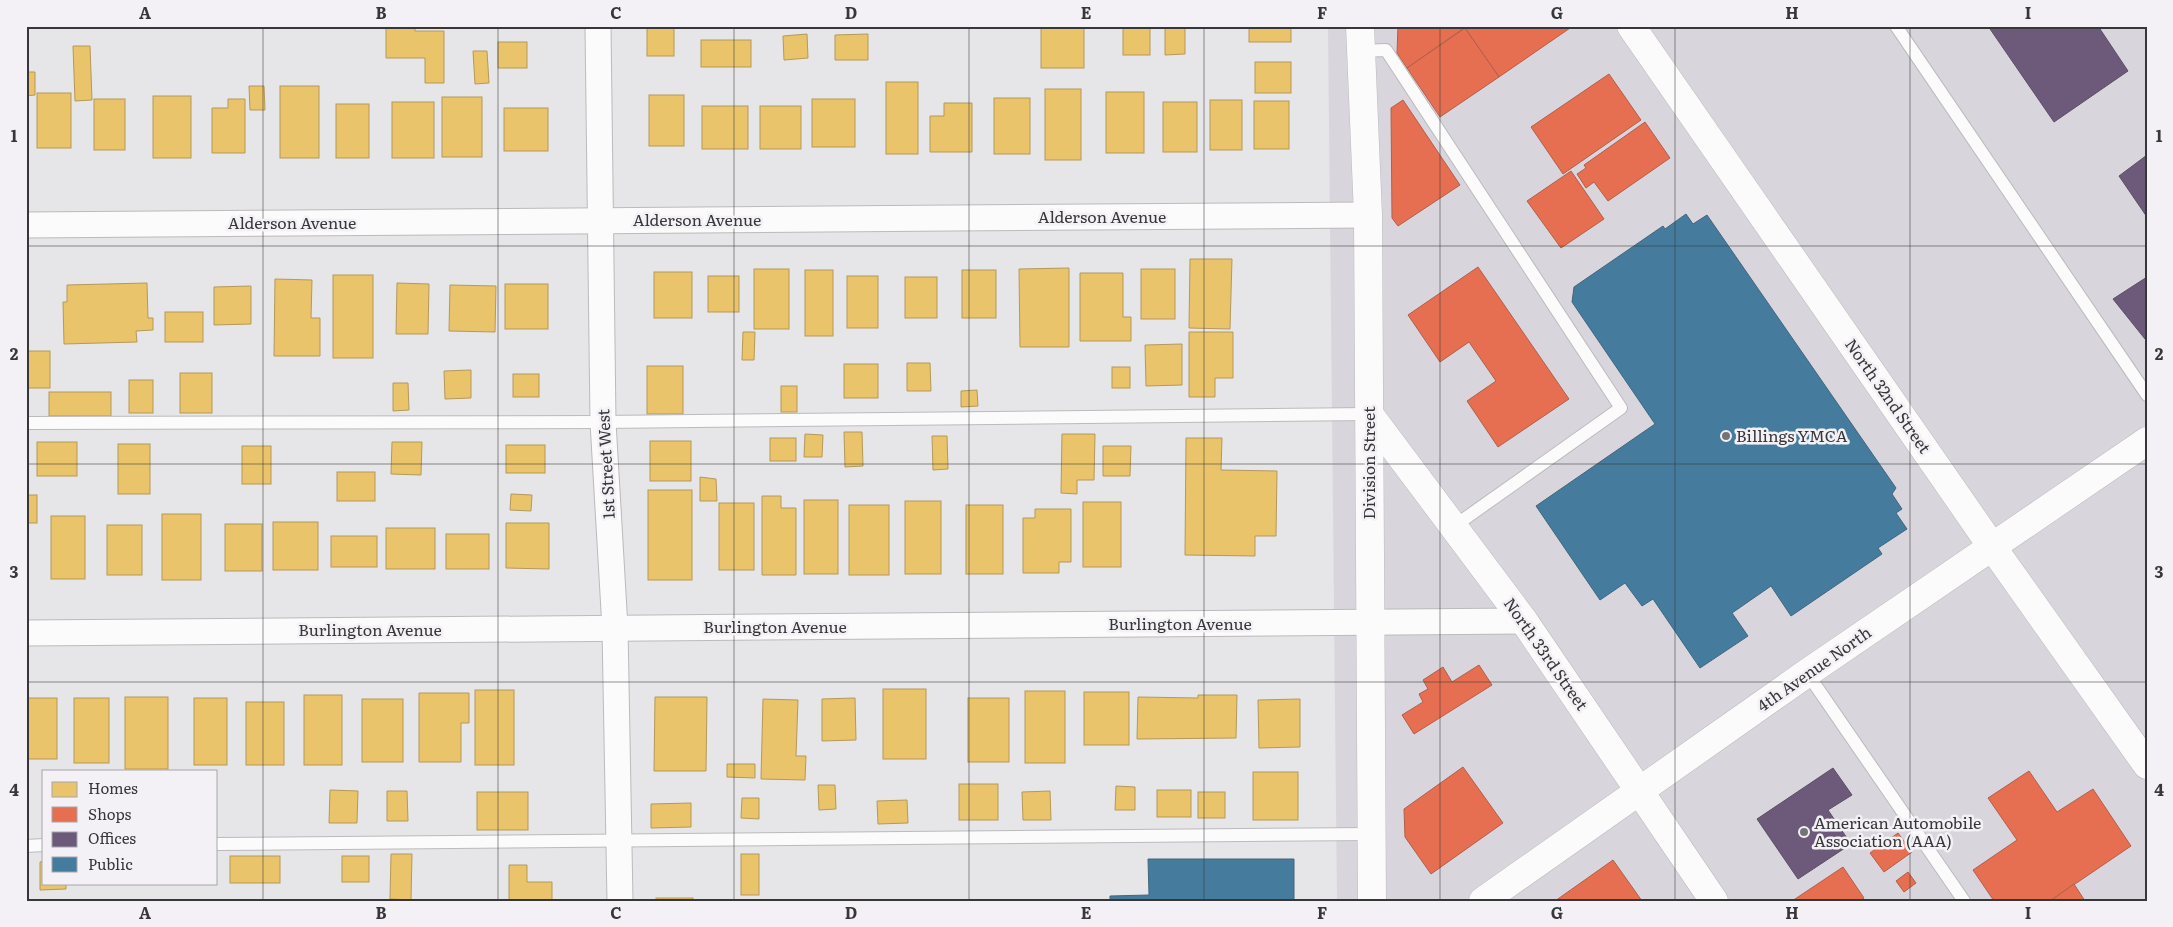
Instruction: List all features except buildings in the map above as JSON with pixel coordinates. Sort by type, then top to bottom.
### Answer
[{"type":"main road","name":"North 32nd Street","points":[[1631,26],[1993,548],[2147,764]]},
{"type":"main road","name":"Division Street","points":[[1360,39],[1368,216],[1372,901]]},
{"type":"main road","name":"North 33rd Street","points":[[1369,414],[1524,621],[1641,790],[1714,901]]},
{"type":"main road","name":"4th Avenue North","points":[[1483,901],[1807,673],[1993,548],[2147,441]]},
{"type":"street","name":"1st Street West","points":[[598,26],[602,220],[603,422],[615,628],[620,901]]},
{"type":"street","name":"Alderson Avenue","points":[[26,224],[1368,216]]},
{"type":"street","name":"Burlington Avenue","points":[[26,633],[1524,621]]},
{"type":"lane","points":[[1896,26],[2147,395]]},
{"type":"lane","points":[[1360,39],[1386,50],[1621,408],[1453,527]]},
{"type":"lane","points":[[26,423],[603,422],[1369,414]]},
{"type":"lane","points":[[1807,673],[1964,901]]},
{"type":"lane","points":[[218,844],[1371,834]]},
{"type":"lane","points":[[26,846],[42,845]]},
{"type":"shaded area","points":[[1328,26],[2147,26],[2147,901],[1337,901]]},
{"type":"place","name":"Billings YMCA","points":[[1726,436]]},
{"type":"place","name":"American Automobile Association (AAA)","points":[[1804,832]]}]
